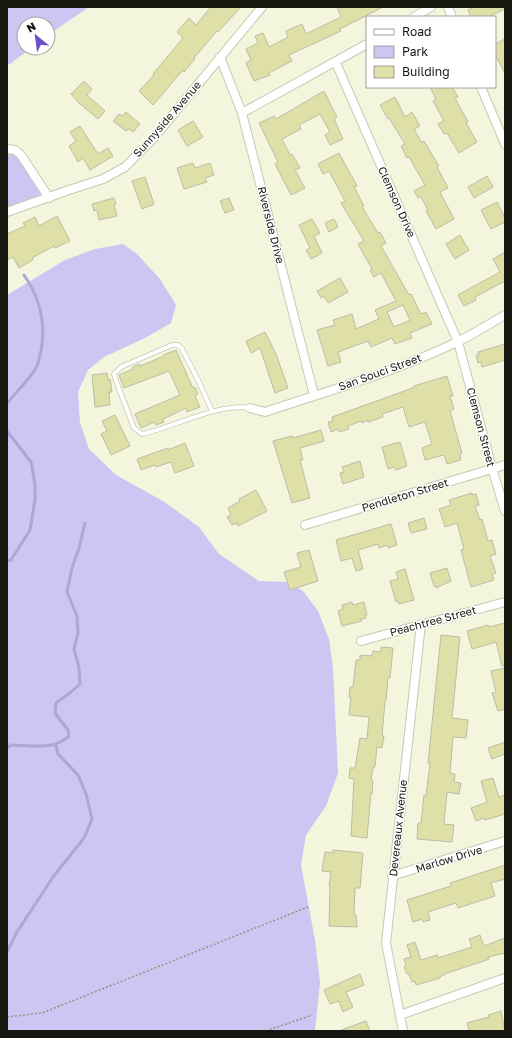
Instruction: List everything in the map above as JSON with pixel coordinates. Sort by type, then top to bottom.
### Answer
[{"type":"street","name":"Sunnyside Avenue","points":[[7,212],[103,180],[125,167],[152,140],[262,7]]},
{"type":"street","points":[[416,16],[431,7]]},
{"type":"street","points":[[242,113],[336,63],[366,45]]},
{"type":"street","name":"Riverside Drive","points":[[220,57],[242,113],[314,395]]},
{"type":"street","name":"Clemson Drive","points":[[336,63],[458,342]]},
{"type":"street","points":[[481,88],[505,144]]},
{"type":"street","points":[[7,149],[15,150],[21,155],[49,198]]},
{"type":"street","name":"San Souci Street","points":[[250,408],[265,412],[417,359],[458,342],[505,315]]},
{"type":"street","name":"Clemson Street","points":[[458,342],[505,511]]},
{"type":"street","name":"Pendleton Street","points":[[305,525],[505,465]]},
{"type":"street","name":"Peachtree Street","points":[[361,641],[505,602]]},
{"type":"street","name":"Devereaux Avenue","points":[[403,1031],[386,943],[392,876],[421,624]]},
{"type":"street","name":"Marlow Drive","points":[[392,876],[505,841]]},
{"type":"street","points":[[400,1015],[505,978]]},
{"type":"lane","points":[[212,411],[182,349],[178,345],[172,346],[121,367],[114,374],[134,428],[142,434],[212,411],[244,407],[250,408]]},
{"type":"path","points":[[7,1017],[42,1013],[308,907]]},
{"type":"path","points":[[266,1031],[312,1015]]},
{"type":"green space","points":[[7,7],[89,7],[56,30],[56,16],[16,16],[16,56],[20,56],[10,64],[7,64]]},
{"type":"green space","points":[[7,149],[15,150],[49,198],[7,212]]},
{"type":"green space","points":[[123,244],[136,253],[160,279],[176,305],[171,323],[145,338],[104,357],[88,370],[78,392],[80,423],[89,449],[116,475],[163,501],[199,527],[219,554],[259,581],[286,582],[303,591],[318,611],[329,639],[333,668],[338,773],[326,806],[306,835],[301,865],[315,940],[320,983],[315,1031],[7,1031],[7,295],[65,260],[95,249]]},
{"type":"building","points":[[211,7],[241,7],[218,32],[217,31],[184,72],[183,70],[153,105],[139,91],[154,75],[153,74],[183,38],[177,32],[189,18],[196,25]]},
{"type":"building","points":[[337,7],[383,7],[340,29],[341,31],[289,55],[292,61],[269,73],[270,75],[254,81],[246,63],[251,60],[246,49],[258,43],[255,36],[263,33],[269,47],[288,37],[286,31],[302,24],[306,34],[341,17]]},
{"type":"building","points":[[474,7],[505,7],[505,9],[490,16],[471,16],[468,10]]},
{"type":"building","points":[[505,39],[505,73],[496,57],[496,44]]},
{"type":"building","points":[[84,81],[92,89],[87,95],[105,111],[98,119],[71,94]]},
{"type":"building","points":[[430,88],[453,88],[458,97],[455,98],[468,122],[466,123],[477,142],[459,153],[447,133],[444,134],[438,124],[444,121],[433,101],[436,99]]},
{"type":"building","points":[[324,91],[337,117],[334,119],[343,139],[330,145],[325,135],[330,132],[320,114],[299,125],[301,129],[282,139],[290,155],[292,154],[300,168],[295,170],[305,188],[291,195],[275,164],[278,162],[259,123],[274,116],[276,119]]},
{"type":"building","points":[[395,97],[405,117],[412,112],[420,126],[414,129],[421,142],[424,141],[439,166],[437,167],[448,188],[440,192],[454,219],[436,229],[426,211],[428,210],[421,197],[418,198],[414,191],[425,185],[401,146],[405,144],[380,105]]},
{"type":"building","points":[[126,112],[140,124],[133,132],[129,129],[126,131],[113,121],[119,114],[122,116]]},
{"type":"building","points":[[193,121],[203,137],[187,146],[178,130]]},
{"type":"building","points":[[80,126],[98,154],[108,148],[113,156],[90,170],[83,158],[78,162],[69,146],[76,141],[70,132]]},
{"type":"building","points":[[339,153],[357,186],[354,187],[364,206],[362,207],[386,243],[381,246],[409,295],[411,294],[421,314],[426,312],[432,324],[410,333],[412,338],[395,344],[392,338],[371,347],[368,341],[338,352],[341,362],[328,366],[317,330],[335,325],[333,320],[352,314],[356,329],[379,319],[375,310],[396,301],[381,273],[374,277],[370,270],[372,269],[358,244],[364,241],[341,203],[345,201],[329,171],[323,174],[318,164]],"holes":[[[403,305],[410,320],[394,327],[387,312]]]},
{"type":"building","points":[[193,163],[195,168],[210,163],[214,175],[205,178],[207,182],[184,189],[177,168]]},
{"type":"building","points":[[487,176],[493,187],[474,198],[468,187]]},
{"type":"building","points":[[145,177],[154,204],[142,209],[132,181]]},
{"type":"building","points":[[114,198],[117,216],[99,220],[97,210],[94,211],[92,204]]},
{"type":"building","points":[[229,198],[234,210],[225,213],[220,201]]},
{"type":"building","points":[[497,202],[505,218],[505,222],[491,229],[481,210]]},
{"type":"building","points":[[57,216],[70,241],[55,248],[54,246],[32,258],[33,260],[19,268],[13,257],[7,260],[7,234],[25,226],[23,223],[35,217],[39,226]]},
{"type":"building","points":[[312,219],[320,233],[314,236],[322,253],[311,259],[306,250],[310,248],[299,225]]},
{"type":"building","points":[[334,219],[338,227],[329,232],[325,223]]},
{"type":"building","points":[[460,235],[469,250],[455,259],[446,244]]},
{"type":"building","points":[[505,252],[505,281],[475,297],[476,300],[464,306],[458,295],[500,272],[493,259]]},
{"type":"building","points":[[340,278],[348,292],[328,303],[324,296],[321,298],[317,291]]},
{"type":"building","points":[[265,332],[276,354],[288,388],[275,393],[260,348],[251,353],[246,341]]},
{"type":"building","points":[[505,344],[505,360],[482,367],[481,362],[478,363],[476,355],[479,355],[478,352]]},
{"type":"building","points":[[176,350],[193,388],[195,387],[198,394],[195,396],[200,407],[187,412],[186,408],[163,419],[164,422],[156,425],[155,422],[141,428],[135,414],[180,395],[169,371],[124,388],[119,375],[133,369],[133,367],[139,364],[140,366]]},
{"type":"building","points":[[107,373],[108,380],[110,379],[112,392],[109,392],[110,405],[95,407],[92,375]]},
{"type":"building","points":[[447,376],[453,396],[450,396],[454,409],[450,411],[462,453],[460,453],[461,460],[447,464],[444,455],[425,460],[422,448],[432,444],[425,422],[409,427],[403,407],[382,414],[383,417],[368,422],[368,420],[362,423],[361,421],[348,426],[349,429],[339,432],[338,429],[331,432],[328,422],[333,421],[332,417],[410,389],[414,386]]},
{"type":"building","points":[[115,415],[130,446],[111,455],[101,434],[107,431],[102,421]]},
{"type":"building","points":[[321,430],[324,441],[300,448],[303,460],[300,460],[310,498],[292,503],[273,441],[292,436],[293,438]]},
{"type":"building","points":[[400,442],[407,466],[396,470],[395,467],[388,469],[382,447]]},
{"type":"building","points":[[185,443],[194,466],[175,473],[171,462],[156,467],[155,465],[141,470],[137,459],[168,448],[168,450]]},
{"type":"building","points":[[360,461],[364,477],[343,484],[340,473],[344,472],[342,467]]},
{"type":"building","points":[[256,490],[267,511],[238,526],[237,523],[232,525],[227,517],[231,515],[228,508],[240,501],[239,499]]},
{"type":"building","points":[[472,493],[472,495],[476,494],[479,505],[475,506],[480,520],[482,519],[488,541],[492,540],[496,554],[490,556],[496,573],[492,574],[494,580],[471,587],[461,550],[464,549],[457,523],[445,527],[439,509],[451,505],[449,500]]},
{"type":"building","points":[[424,518],[427,529],[411,533],[408,523]]},
{"type":"building","points":[[391,524],[397,545],[388,548],[388,545],[379,548],[378,544],[358,550],[363,569],[356,571],[352,558],[341,561],[336,540]]},
{"type":"building","points":[[309,550],[318,581],[290,590],[284,572],[301,567],[297,553]]},
{"type":"building","points":[[447,568],[451,581],[436,588],[430,573]]},
{"type":"building","points":[[405,569],[414,600],[399,604],[398,601],[396,602],[390,581],[398,579],[396,572]]},
{"type":"building","points":[[352,602],[353,605],[364,602],[367,615],[365,615],[366,618],[361,619],[362,621],[342,626],[338,611],[343,609],[342,605]]},
{"type":"building","points":[[505,623],[505,666],[502,666],[496,642],[472,649],[467,631],[488,625],[489,627]]},
{"type":"building","points":[[441,635],[460,637],[452,718],[468,720],[466,738],[453,737],[450,773],[455,774],[454,782],[461,783],[459,794],[447,792],[444,824],[454,825],[452,842],[417,839],[418,823],[421,823],[430,763],[428,763]]},
{"type":"building","points":[[381,647],[393,648],[390,678],[388,678],[385,701],[382,736],[384,736],[382,748],[377,747],[375,767],[373,767],[371,780],[373,781],[367,838],[351,836],[354,779],[349,778],[350,768],[355,768],[360,738],[367,739],[369,717],[349,715],[351,697],[349,697],[350,687],[353,687],[356,660],[360,660],[360,655],[372,656],[373,651],[381,652]]},
{"type":"building","points":[[505,668],[505,709],[498,711],[492,693],[496,692],[491,671]]},
{"type":"building","points":[[505,742],[505,754],[492,759],[488,748]]},
{"type":"building","points":[[493,778],[499,797],[505,795],[505,814],[476,821],[471,808],[487,802],[481,781]]},
{"type":"building","points":[[333,850],[363,853],[360,888],[355,888],[354,915],[356,915],[357,927],[329,926],[329,885],[331,872],[322,871],[325,852],[333,853]]},
{"type":"building","points":[[505,865],[505,879],[491,883],[495,896],[458,908],[456,903],[428,912],[430,920],[423,922],[422,919],[413,922],[407,900],[451,886],[450,883]]},
{"type":"building","points":[[480,935],[484,946],[505,938],[505,953],[488,957],[489,959],[447,973],[440,978],[416,985],[415,981],[412,982],[409,974],[407,974],[404,967],[406,966],[404,959],[411,957],[407,945],[415,942],[421,960],[437,955],[438,958],[472,947],[469,939]]},
{"type":"building","points":[[360,974],[364,985],[346,992],[353,1007],[343,1012],[339,1001],[330,1004],[324,990]]},
{"type":"building","points":[[501,1011],[505,1031],[469,1031],[467,1023],[489,1017],[488,1015]]},
{"type":"building","points":[[366,1021],[370,1031],[341,1031],[341,1030]]},
{"type":"waterway","points":[[7,404],[31,376],[37,366],[41,351],[43,331],[38,302],[24,275]]},
{"type":"waterway","points":[[7,431],[31,462],[35,484],[35,500],[30,530],[11,560],[7,561]]},
{"type":"waterway","points":[[7,748],[11,745],[42,746],[56,744],[69,736],[68,730],[55,713],[56,703],[80,684],[79,667],[74,649],[78,633],[77,616],[67,592],[72,568],[85,523]]},
{"type":"waterway","points":[[7,952],[17,932],[53,877],[84,838],[92,819],[86,794],[78,775],[58,754],[56,745]]}]
